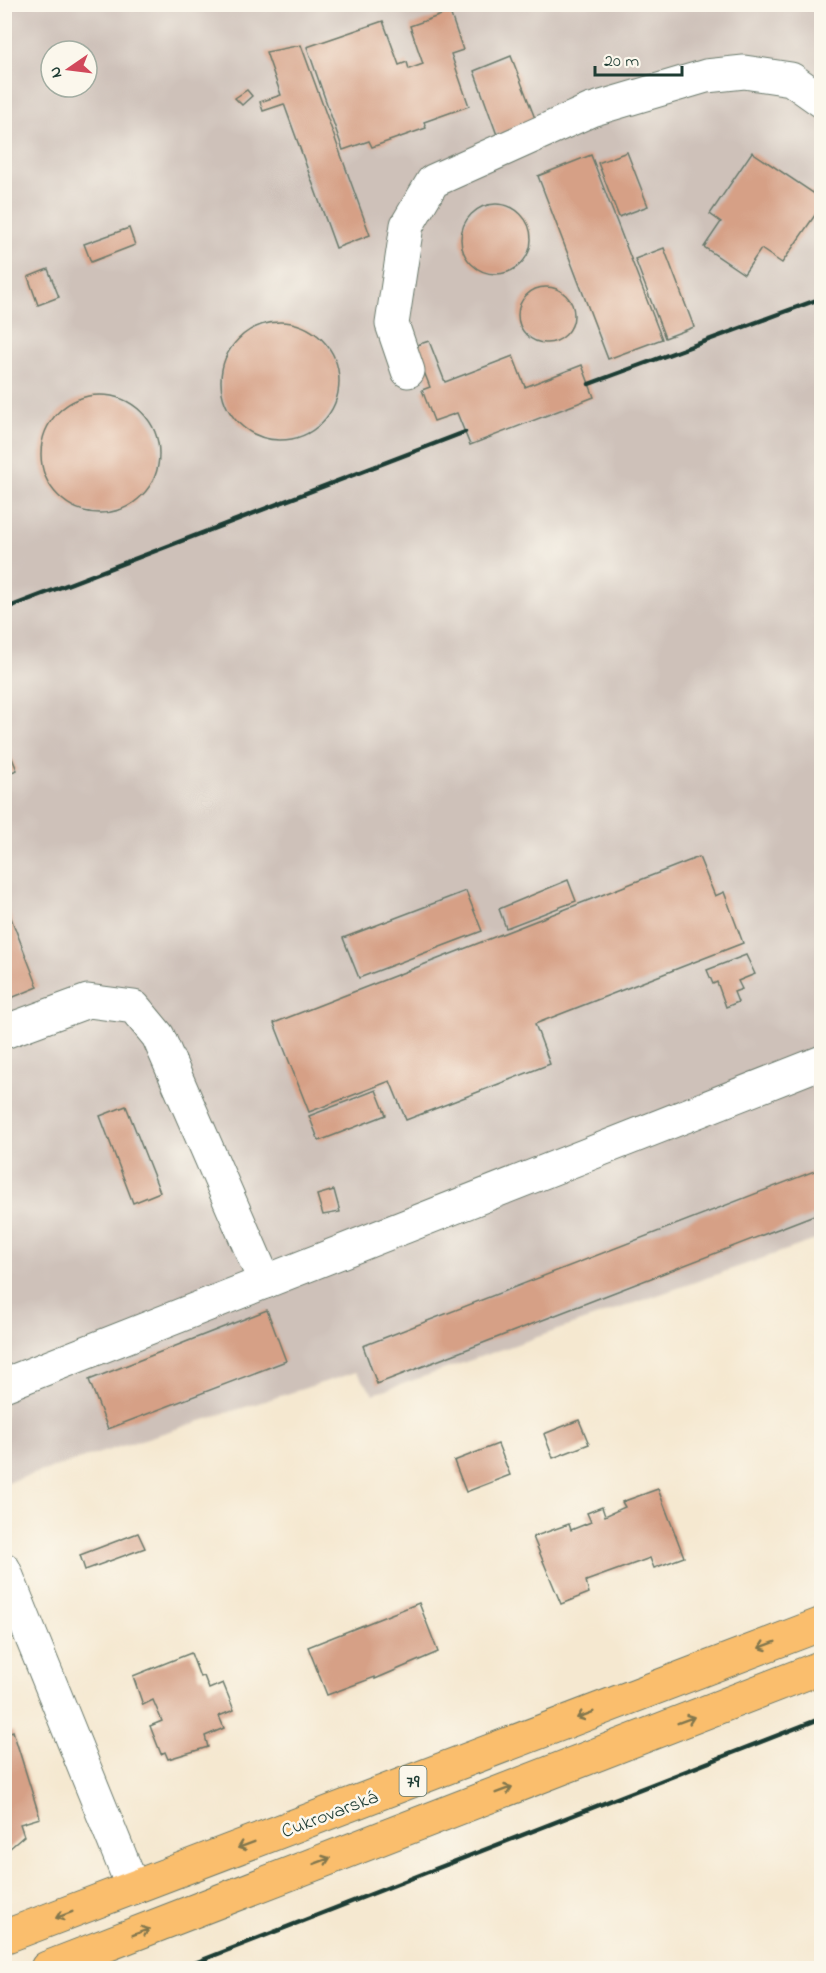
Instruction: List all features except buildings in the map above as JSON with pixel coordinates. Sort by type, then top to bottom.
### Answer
[{"type":"main road","name":"Cukrovarská","points":[[4,1937],[822,1624]]},
{"type":"main road","name":"79","points":[[47,1968],[822,1667]]},
{"type":"lane","points":[[408,371],[392,324],[407,225],[433,181],[591,110],[706,76],[744,72],[791,79],[822,101]]},
{"type":"lane","points":[[4,1032],[88,1001],[134,1007],[158,1036],[265,1282]]},
{"type":"lane","points":[[4,1385],[822,1062]]},
{"type":"lane","points":[[4,1569],[133,1888]]},
{"type":"shaded area","points":[[5,5],[821,5],[821,1238],[374,1394],[356,1372],[5,1483]]},
{"type":"railway","points":[[589,384],[822,298]]},
{"type":"railway","points":[[4,609],[465,432]]},
{"type":"railway","points":[[182,1968],[822,1718]]}]
